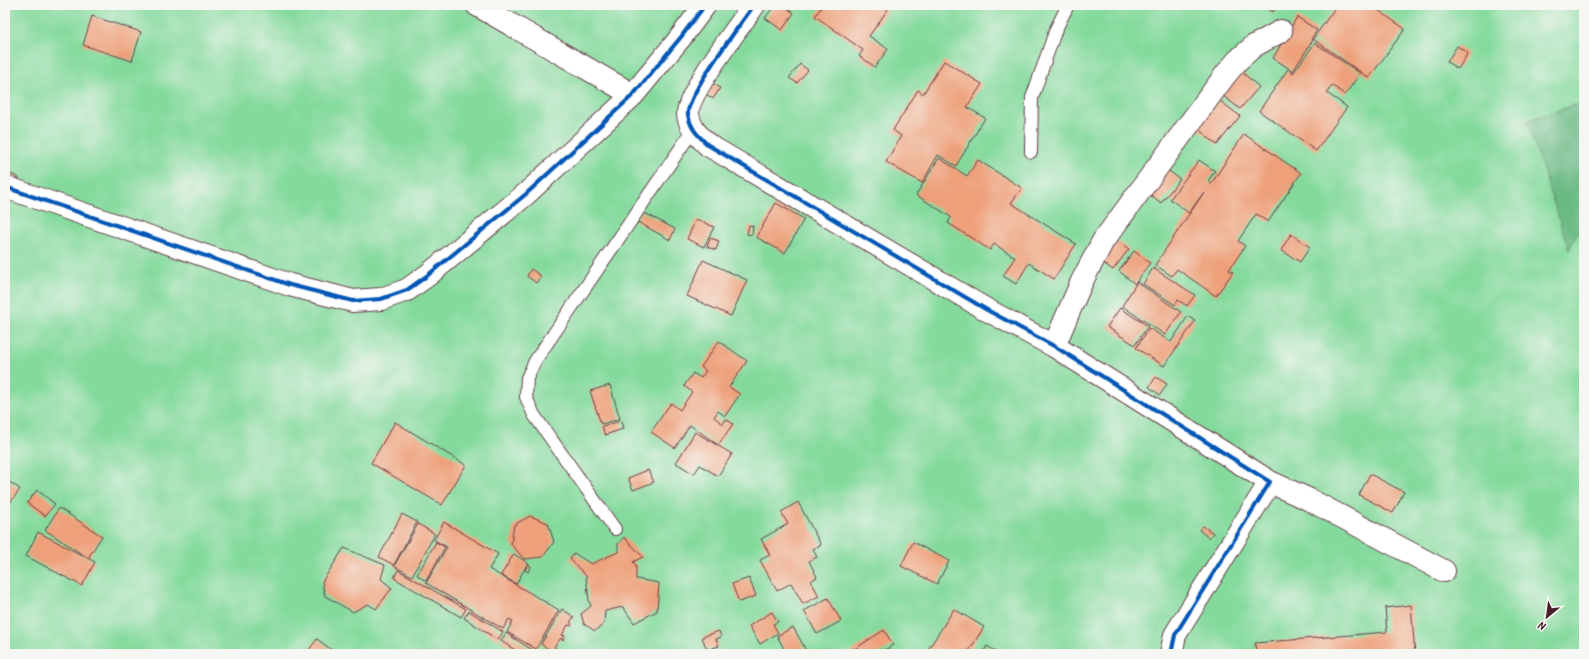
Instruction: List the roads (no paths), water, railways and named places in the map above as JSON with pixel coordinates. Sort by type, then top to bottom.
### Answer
[{"type":"street","points":[[477,5],[633,95]]},
{"type":"street","points":[[5,187],[290,285],[353,301],[381,299],[407,290],[428,275],[526,194],[633,95],[681,37],[705,5]]},
{"type":"street","points":[[754,5],[698,85],[688,113],[693,130],[708,145],[987,310],[1054,346],[1270,482],[1310,500],[1444,571]]},
{"type":"street","points":[[1054,346],[1082,281],[1103,241],[1226,74],[1238,60],[1254,46],[1281,31]]},
{"type":"street","points":[[1171,654],[1175,635],[1270,482]]},
{"type":"lane","points":[[1031,152],[1032,98],[1056,29],[1068,5]]},
{"type":"lane","points":[[615,529],[534,415],[526,397],[527,378],[535,361],[693,130]]}]
